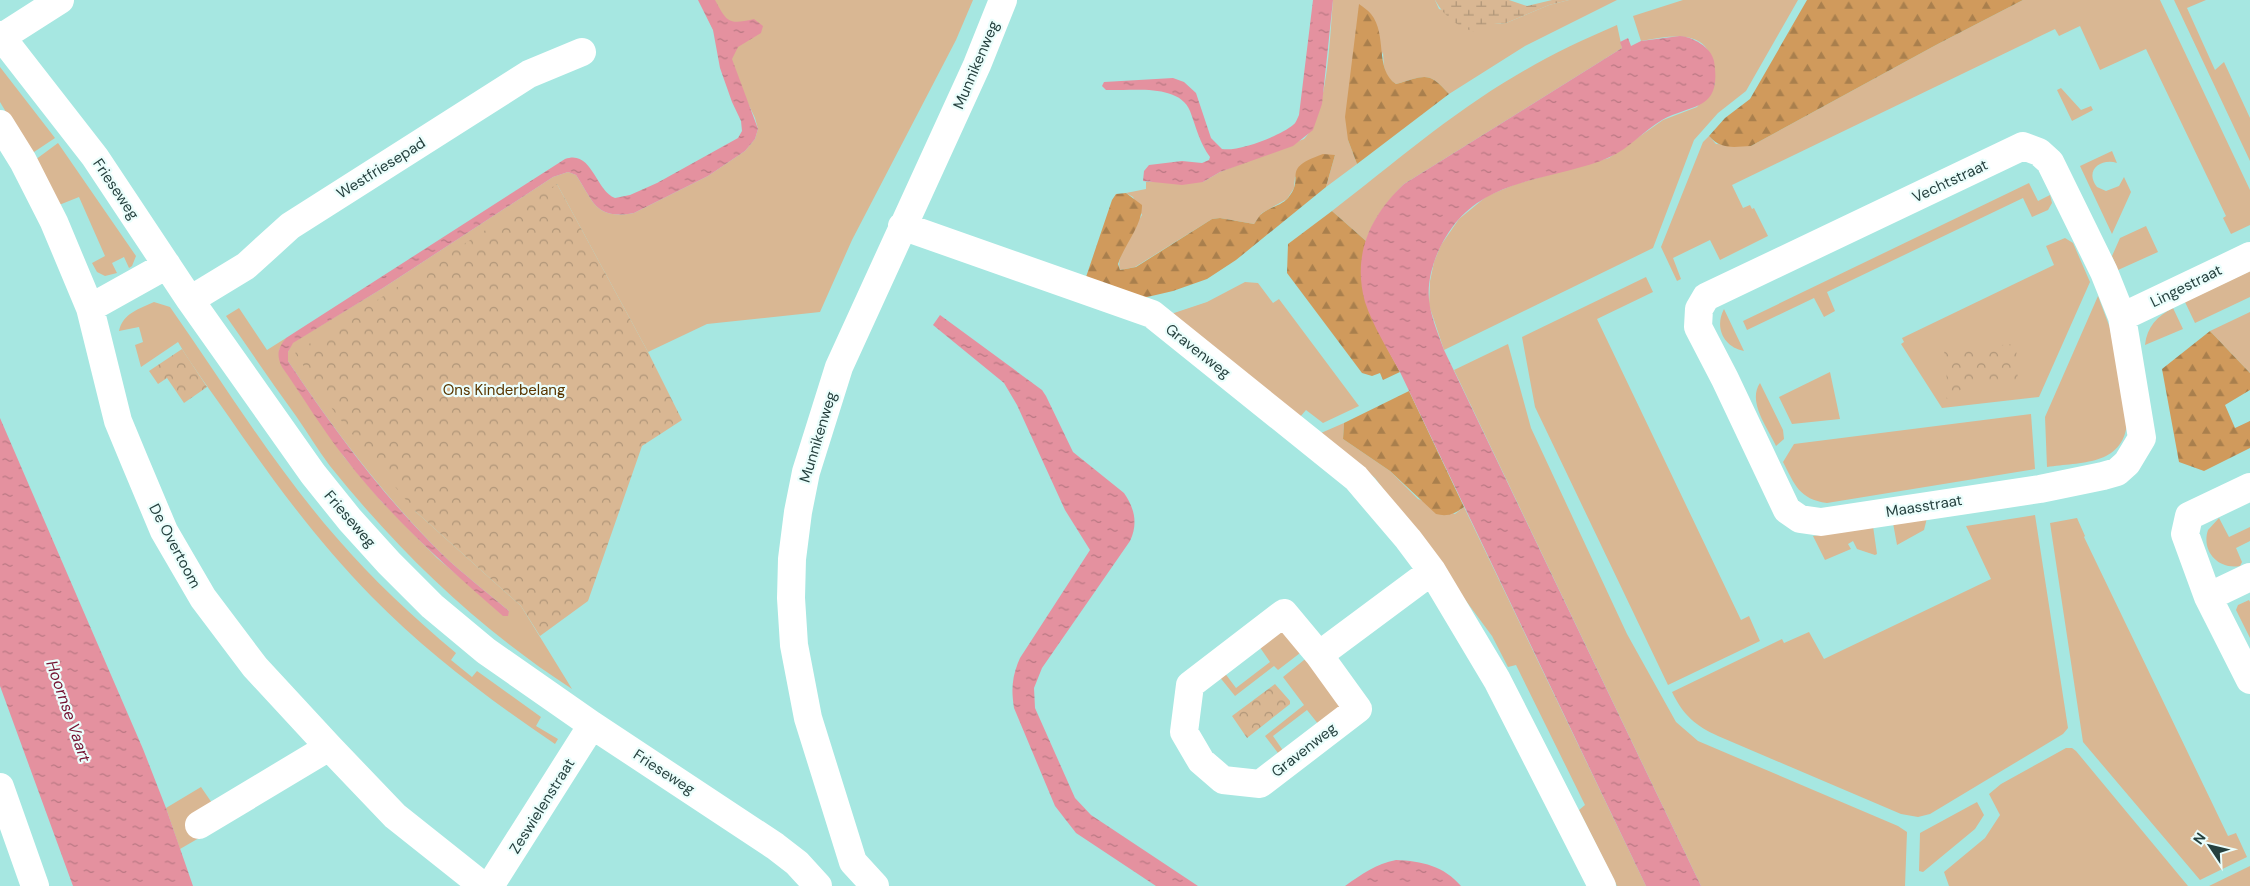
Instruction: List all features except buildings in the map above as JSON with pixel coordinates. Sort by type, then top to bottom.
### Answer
[{"type":"street","points":[[1,36],[60,0]]},
{"type":"street","name":"Munnikenweg","points":[[853,862],[808,718],[794,645],[791,598],[792,559],[798,512],[806,472],[840,368],[902,226],[977,65],[1003,0]]},
{"type":"street","name":"Frieseweg","points":[[1,36],[85,144],[190,300],[313,474],[350,520],[389,562],[432,606],[486,651],[592,725],[775,846],[797,863],[818,886]]},
{"type":"street","name":"Westfriesepad","points":[[190,300],[246,266],[290,226],[529,74],[582,52]]},
{"type":"street","name":"De Overtoom","points":[[0,124],[23,161],[54,222],[90,308],[118,421],[164,531],[203,598],[255,667],[328,747],[395,816],[483,886]]},
{"type":"street","name":"Vechtstraat","points":[[1699,310],[1706,297],[2023,146],[2039,152],[2050,162],[2100,263],[2122,317]]},
{"type":"street","name":"Gravenweg","points":[[902,226],[1152,314],[1356,478],[1408,539],[1432,571],[1497,680],[1602,886]]},
{"type":"street","name":"Lingestraat","points":[[2122,317],[2250,256]]},
{"type":"street","points":[[90,308],[167,265]]},
{"type":"street","name":"Maasstraat","points":[[1699,310],[1698,327],[1725,378],[1787,510],[1800,519],[1821,522],[2040,489],[2117,472],[2135,452],[2142,438],[2122,317]]},
{"type":"street","points":[[2250,486],[2189,516],[2185,534],[2208,597],[2250,680]]},
{"type":"street","points":[[1319,655],[1432,571]]},
{"type":"street","points":[[2208,597],[2250,578]]},
{"type":"street","name":"Gravenweg","points":[[1284,614],[1319,655],[1358,709],[1260,784],[1223,780],[1200,761],[1184,732],[1190,685],[1284,614]]},
{"type":"street","name":"Zeswielenstraat","points":[[490,886],[592,725]]},
{"type":"street","points":[[199,825],[328,747]]},
{"type":"street","points":[[0,787],[34,886]]},
{"type":"street","points":[[823,886],[853,862],[875,886]]},
{"type":"green space","points":[[699,0],[973,0],[956,40],[852,240],[820,312],[707,324],[648,352],[557,184],[415,511],[521,606],[572,689],[538,666],[473,615],[412,559],[384,529],[330,466],[226,316],[239,308],[267,350],[286,338],[279,350],[344,457],[382,502],[437,558],[506,616],[509,611],[442,554],[379,485],[305,387],[288,361],[288,352],[292,343],[383,288],[553,177],[568,172],[576,175],[592,201],[603,211],[611,214],[634,213],[708,176],[745,151],[755,139],[758,129],[755,118]]},
{"type":"green space","points":[[1333,0],[1435,0],[1439,9],[1494,24],[1506,23],[1549,5],[1569,0],[1617,0],[1525,46],[1449,94],[1436,81],[1426,77],[1396,84],[1386,74],[1383,52],[1348,140],[1357,164],[1326,187],[1335,155],[1295,177],[1294,188],[1287,199],[1262,213],[1254,224],[1220,218],[1212,219],[1135,267],[1120,270],[1120,257],[1142,215],[1133,197],[1126,193],[1146,189],[1146,182],[1203,182],[1220,172],[1304,139],[1312,128],[1323,94],[1329,53]]},
{"type":"green space","points":[[1435,0],[1509,0],[1527,6],[1552,0],[1569,0],[1549,5],[1506,23],[1494,24],[1480,33],[1466,29],[1454,22],[1443,12]]},
{"type":"green space","points":[[1683,0],[1798,0],[1746,91],[1718,113],[1694,140],[1653,248],[1444,350],[1429,305],[1430,281],[1434,262],[1441,245],[1459,219],[1487,196],[1516,184],[1609,158],[1663,120],[1697,107],[1715,84],[1714,66],[1710,53],[1694,39],[1671,37],[1641,41],[1633,16]]},
{"type":"green space","points":[[1807,0],[2023,0],[1751,146],[1728,147],[1718,144],[1709,136],[1725,118],[1750,99]]},
{"type":"green space","points":[[2023,0],[2160,0],[2250,190],[2250,225],[2231,234],[2223,218],[2226,216],[2146,49],[2100,70],[2080,26],[2059,36],[2055,29],[1732,185],[1743,208],[1750,205],[1752,209],[1754,208],[1768,236],[1720,260],[1710,240],[1673,258],[1681,279],[1677,281],[1661,247],[1703,142],[1709,136],[1716,144],[1751,146]]},
{"type":"green space","points":[[2174,0],[2206,0],[2187,8],[2215,70],[2224,62],[2250,118],[2250,161]]},
{"type":"green space","points":[[1359,4],[1370,13],[1376,22],[1385,70],[1389,78],[1396,84],[1420,77],[1431,78],[1449,94],[1357,164],[1348,140],[1345,117]]},
{"type":"green space","points":[[1617,25],[1622,48],[1404,184],[1381,211],[1366,241],[1332,211],[1444,123],[1491,91],[1553,55]]},
{"type":"green space","points":[[0,67],[55,138],[31,154],[0,102]]},
{"type":"green space","points":[[2061,88],[2081,110],[2091,106],[2093,110],[2072,121],[2057,90]]},
{"type":"green space","points":[[58,143],[136,256],[132,266],[129,268],[124,257],[112,263],[117,273],[105,276],[97,272],[92,263],[105,256],[79,197],[59,205],[35,160]]},
{"type":"green space","points":[[2112,151],[2117,163],[2105,162],[2100,164],[2093,171],[2092,175],[2097,187],[2106,191],[2119,186],[2124,177],[2131,192],[2112,234],[2080,166]]},
{"type":"green space","points":[[1323,154],[1335,155],[1326,187],[1236,260],[1207,279],[1173,291],[1143,298],[1086,277],[1112,200],[1116,194],[1126,193],[1142,205],[1140,220],[1118,264],[1120,270],[1136,267],[1212,219],[1220,218],[1254,224],[1263,213],[1288,198],[1295,184],[1297,169],[1309,160]]},
{"type":"green space","points":[[2029,183],[2038,201],[2050,195],[2052,203],[2048,210],[2032,217],[2023,198],[1827,292],[1835,311],[1824,317],[1814,298],[1747,330],[1743,321]]},
{"type":"green space","name":"Ons Kinderbelang","points":[[557,184],[648,352],[682,420],[642,446],[588,601],[540,636],[521,606],[415,511],[335,413],[295,353]]},
{"type":"green space","points":[[1332,211],[1366,241],[1362,278],[1369,310],[1400,372],[1383,380],[1380,373],[1372,376],[1362,373],[1287,273],[1288,244]]},
{"type":"green space","points":[[2146,226],[2158,252],[2118,270],[2112,256],[2120,238]]},
{"type":"green space","points":[[2065,238],[2073,243],[2090,282],[2039,397],[1942,408],[1901,344],[1904,342],[1902,338],[2054,265],[2046,246]]},
{"type":"green space","points":[[2250,271],[2250,297],[2195,323],[2185,302]]},
{"type":"green space","points":[[1646,277],[1653,292],[1597,319],[1741,620],[1749,616],[1760,641],[1668,685],[1535,407],[1522,337]]},
{"type":"green space","points":[[1245,282],[1258,283],[1273,303],[1279,299],[1359,406],[1323,423],[1306,410],[1300,417],[1171,314],[1207,302]]},
{"type":"green space","points":[[2098,296],[2110,328],[2127,423],[2124,437],[2109,454],[2098,459],[2047,467],[2045,417]]},
{"type":"green space","points":[[154,302],[170,307],[270,453],[313,510],[350,553],[393,597],[456,653],[451,660],[472,677],[477,671],[541,717],[536,726],[558,739],[555,744],[483,693],[437,657],[393,618],[352,576],[279,488],[196,371],[178,342],[141,367],[135,345],[143,342],[139,327],[119,331],[128,316]]},
{"type":"green space","points":[[2173,308],[2183,329],[2145,345],[2148,333],[2154,323]]},
{"type":"green space","points":[[1724,309],[1744,351],[1731,345],[1723,336],[1720,323]]},
{"type":"green space","points":[[2250,312],[2250,373],[2210,331]]},
{"type":"green space","points":[[2210,331],[2250,373],[2250,390],[2225,405],[2235,428],[2250,421],[2250,448],[2204,471],[2179,462],[2162,369]]},
{"type":"green space","points":[[1508,344],[1531,428],[1627,634],[1676,722],[1698,741],[1898,826],[1907,832],[1905,886],[1701,886],[1454,370]]},
{"type":"green space","points":[[2016,344],[2018,384],[1968,385],[1947,399],[1940,386],[1947,382],[1944,349]]},
{"type":"green space","points":[[182,349],[207,387],[184,403],[167,378],[158,384],[149,371]]},
{"type":"green space","points":[[1830,372],[1840,419],[1792,424],[1779,397]]},
{"type":"green space","points":[[1760,383],[1783,430],[1784,439],[1776,446],[1757,407],[1757,390]]},
{"type":"green space","points":[[1409,391],[1464,507],[1454,513],[1447,515],[1436,514],[1390,471],[1343,439],[1344,423]]},
{"type":"green space","points":[[2031,414],[2035,469],[1827,503],[1810,498],[1799,490],[1783,462],[1794,444]]},
{"type":"green space","points":[[1344,423],[1343,439],[1390,471],[1418,499],[1455,514],[1464,507],[1646,886],[1617,886],[1579,810],[1585,805],[1516,665],[1508,667],[1492,636],[1375,478],[1321,433]]},
{"type":"green space","points":[[2035,515],[2068,728],[2063,734],[1930,814],[1918,817],[1901,814],[1718,736],[1691,719],[1672,692],[1782,639],[1784,643],[1809,632],[1824,659],[1991,579],[1966,526]]},
{"type":"green space","points":[[1927,518],[1924,530],[1897,545],[1893,523]]},
{"type":"green space","points":[[2077,518],[2084,537],[2228,836],[2236,833],[2247,857],[2200,880],[2083,742],[2050,523]]},
{"type":"green space","points":[[2219,518],[2229,537],[2250,527],[2250,541],[2236,548],[2242,562],[2240,566],[2225,565],[2218,562],[2209,552],[2206,538],[2208,530]]},
{"type":"green space","points":[[1873,526],[1877,554],[1875,555],[1857,549],[1853,541],[1848,544],[1851,549],[1825,560],[1813,536]]},
{"type":"green space","points":[[2249,600],[2250,638],[2236,610],[2238,605]]},
{"type":"green space","points":[[1279,628],[1304,650],[1278,670],[1274,666],[1235,696],[1218,675],[1224,672],[1236,688],[1270,662],[1259,646]]},
{"type":"green space","points":[[1309,656],[1343,704],[1319,725],[1307,710],[1273,736],[1284,752],[1281,757],[1265,736],[1304,705],[1283,677]]},
{"type":"green space","points":[[1275,684],[1290,701],[1290,704],[1247,738],[1232,716]]},
{"type":"green space","points":[[2066,748],[2072,748],[2076,751],[2188,886],[1949,886],[1944,872],[1985,838],[2000,815],[1989,794],[2001,784]]},
{"type":"green space","points":[[201,787],[212,803],[199,838],[180,849],[166,808]]},
{"type":"green space","points":[[1977,802],[1984,815],[1975,829],[1923,872],[1919,871],[1920,833]]},
{"type":"green space","points":[[2250,866],[2250,886],[2209,886]]},
{"type":"water","points":[[698,0],[715,0],[722,13],[729,20],[739,22],[754,19],[763,26],[761,33],[738,47],[732,59],[758,129],[755,139],[745,151],[708,176],[634,213],[611,214],[603,211],[592,201],[576,175],[568,172],[553,177],[383,288],[293,343],[288,352],[288,361],[305,387],[379,486],[442,554],[509,611],[508,616],[503,616],[420,541],[362,480],[328,436],[282,367],[279,359],[280,348],[286,338],[565,159],[574,157],[581,160],[593,172],[608,194],[615,198],[630,195],[657,183],[738,138],[742,131],[741,121],[720,68],[713,30]]},
{"type":"water","points":[[1313,0],[1333,0],[1322,104],[1313,130],[1293,146],[1220,172],[1203,182],[1182,185],[1143,181],[1144,171],[1149,165],[1182,161],[1202,163],[1209,160],[1210,157],[1201,141],[1190,111],[1184,102],[1176,96],[1153,90],[1106,90],[1102,86],[1104,82],[1173,78],[1184,82],[1196,93],[1211,138],[1222,149],[1248,146],[1269,138],[1293,125],[1299,115]]},
{"type":"water","points":[[1680,36],[1690,38],[1701,44],[1712,56],[1715,77],[1714,89],[1710,97],[1695,107],[1662,120],[1624,149],[1610,157],[1510,187],[1491,195],[1474,206],[1458,220],[1439,249],[1429,284],[1430,307],[1444,350],[1701,886],[1646,886],[1400,372],[1372,320],[1365,302],[1361,268],[1367,237],[1373,223],[1392,196],[1404,184],[1622,48],[1620,42],[1628,38],[1631,46],[1641,41]]},
{"type":"water","points":[[940,315],[1042,390],[1073,452],[1124,493],[1131,505],[1135,523],[1130,541],[1042,668],[1034,688],[1035,708],[1075,798],[1091,815],[1198,886],[1156,886],[1076,833],[1055,806],[1014,708],[1013,683],[1020,658],[1090,550],[1065,510],[1017,405],[1004,383],[933,325]]},
{"type":"water","name":"Hoornse Vaart","points":[[0,418],[143,749],[193,886],[73,886],[0,686]]},
{"type":"water","points":[[1396,860],[1424,863],[1440,869],[1461,886],[1345,886],[1376,867]]}]
